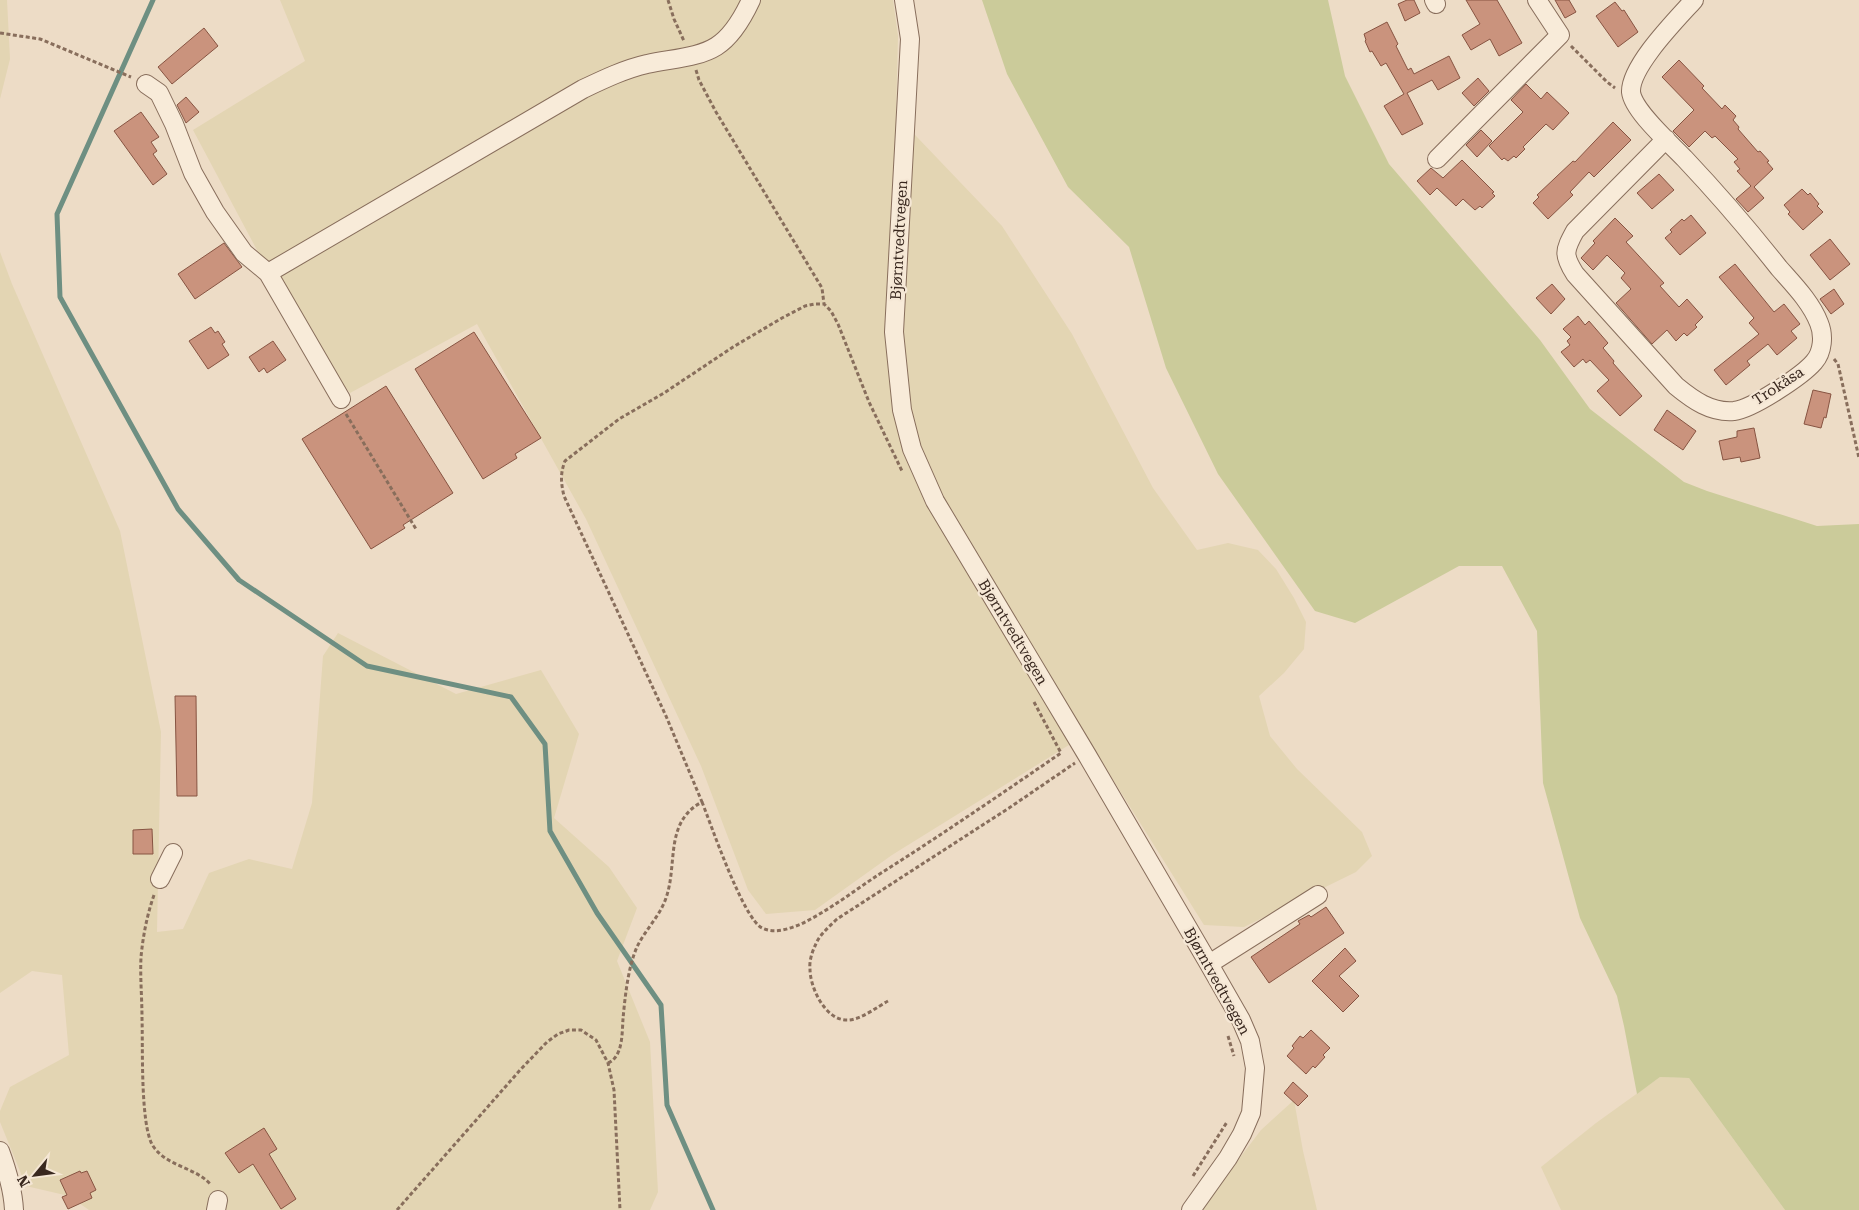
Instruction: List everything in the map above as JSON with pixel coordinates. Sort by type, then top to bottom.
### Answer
[{"type":"street","points":[[268,273],[583,89],[629,69],[692,57],[712,49],[725,41],[734,30],[751,0]]},
{"type":"street","name":"Bjørntvedtvegen","points":[[904,0],[910,39],[894,332],[902,410],[912,449],[935,501],[1209,964],[1241,1020],[1250,1041],[1255,1068],[1251,1113],[1242,1134],[1228,1158],[1191,1210]]},
{"type":"street","points":[[1437,159],[1560,35],[1537,0]]},
{"type":"street","points":[[1694,0],[1663,34],[1644,60],[1633,78],[1631,93],[1642,114],[1716,193],[1793,284],[1820,324],[1823,341]]},
{"type":"street","points":[[146,84],[159,93],[174,124],[193,173],[214,212],[244,253],[268,273],[341,399]]},
{"type":"street","name":"Trokåsa","points":[[1666,139],[1575,231],[1565,249],[1566,261],[1575,274],[1676,386],[1694,401],[1715,409],[1735,411],[1758,402],[1800,374],[1815,361],[1823,341]]},
{"type":"street","points":[[160,879],[173,853]]},
{"type":"street","points":[[1209,964],[1318,895]]},
{"type":"street","points":[[0,1151],[8,1173],[14,1210]]},
{"type":"path","points":[[668,0],[674,19],[692,57],[699,80],[716,112],[822,288],[824,304],[831,311],[838,324],[869,402],[904,476]]},
{"type":"path","points":[[0,33],[40,39],[146,84]]},
{"type":"path","points":[[1560,35],[1607,82],[1620,92],[1631,93]]},
{"type":"path","points":[[824,304],[805,306],[782,318],[733,347],[664,393],[619,419],[565,461],[561,471],[560,482],[564,496],[666,716],[740,897],[753,921],[768,930],[778,931],[801,924],[940,836],[1061,753],[1030,696]]},
{"type":"path","points":[[1823,341],[1838,364],[1859,458]]},
{"type":"path","points":[[341,399],[345,412],[416,529]]},
{"type":"path","points":[[888,1001],[849,1020],[837,1018],[826,1008],[812,983],[810,968],[815,946],[822,934],[837,919],[1009,808],[1087,755]]},
{"type":"path","points":[[608,1063],[617,1056],[620,1044],[632,959],[637,946],[666,899],[670,884],[676,834],[686,813],[692,807],[702,802]]},
{"type":"path","points":[[160,879],[144,928],[141,960],[144,1096],[148,1133],[152,1145],[165,1159],[203,1177],[211,1184],[217,1205]]},
{"type":"path","points":[[1225,1028],[1236,1060]]},
{"type":"path","points":[[397,1210],[520,1069],[547,1042],[558,1034],[569,1030],[581,1030],[596,1040],[608,1063],[614,1090],[620,1210]]},
{"type":"path","points":[[1190,1182],[1231,1117]]},
{"type":"shaded area","points":[[0,0],[7,0],[10,59],[0,99]]},
{"type":"shaded area","points":[[280,0],[893,0],[898,36],[896,115],[1002,226],[1072,334],[1153,488],[1197,550],[1228,543],[1258,550],[1276,569],[1294,598],[1306,622],[1304,649],[1284,673],[1259,696],[1270,736],[1297,769],[1362,832],[1372,856],[1356,872],[1244,927],[1204,925],[1085,735],[892,855],[815,910],[766,914],[748,890],[701,766],[586,519],[477,324],[350,393],[323,360],[284,288],[259,254],[193,130],[305,61]]},
{"type":"shaded area","points":[[0,252],[12,284],[120,531],[161,732],[157,932],[183,929],[209,873],[249,859],[292,869],[312,803],[323,656],[338,633],[456,694],[541,670],[579,734],[554,818],[609,867],[637,908],[617,961],[650,1042],[658,1192],[650,1210],[89,1210],[69,1196],[26,1186],[0,1122],[0,1111],[10,1087],[69,1055],[62,975],[32,971],[0,993]]},
{"type":"shaded area","points":[[1660,1077],[1689,1078],[1785,1210],[1561,1210],[1541,1167],[1596,1123]]},
{"type":"shaded area","points":[[1294,1100],[1303,1151],[1317,1210],[1200,1210],[1261,1130]]},
{"type":"green space","points":[[982,0],[1328,0],[1345,76],[1389,164],[1540,340],[1590,409],[1684,482],[1817,526],[1859,524],[1859,1210],[1785,1210],[1689,1078],[1660,1077],[1637,1094],[1617,996],[1580,918],[1543,783],[1537,631],[1502,566],[1459,566],[1355,623],[1315,611],[1218,474],[1166,368],[1129,247],[1068,187],[1007,74]]},
{"type":"building","points":[[1407,0],[1414,0],[1420,13],[1405,21],[1398,4]]},
{"type":"building","points":[[1466,0],[1497,0],[1522,43],[1499,56],[1490,39],[1471,50],[1462,35],[1480,24]]},
{"type":"building","points":[[1555,0],[1569,0],[1576,12],[1565,18]]},
{"type":"building","points":[[1615,2],[1622,11],[1624,10],[1638,32],[1618,47],[1596,16]]},
{"type":"building","points":[[1387,22],[1408,70],[1411,68],[1414,74],[1449,56],[1460,78],[1438,90],[1432,80],[1407,93],[1423,124],[1402,135],[1384,106],[1404,94],[1386,63],[1381,66],[1372,51],[1370,52],[1364,34]]},
{"type":"building","points":[[204,28],[218,46],[172,84],[158,67]]},
{"type":"building","points":[[1679,60],[1704,86],[1702,88],[1722,109],[1725,105],[1736,116],[1733,120],[1739,127],[1738,129],[1758,152],[1760,151],[1769,161],[1767,162],[1773,169],[1754,187],[1764,198],[1748,212],[1736,199],[1751,186],[1737,171],[1740,169],[1734,162],[1738,159],[1715,136],[1712,138],[1705,131],[1689,147],[1673,131],[1694,110],[1662,77]]},
{"type":"building","points":[[1478,78],[1489,91],[1474,106],[1462,93]]},
{"type":"building","points":[[1526,84],[1541,99],[1547,92],[1569,113],[1553,130],[1546,124],[1523,147],[1525,149],[1516,158],[1514,156],[1508,161],[1504,158],[1502,160],[1489,146],[1523,112],[1511,100]]},
{"type":"building","points":[[186,97],[199,112],[186,123],[177,105]]},
{"type":"building","points":[[141,112],[159,137],[151,142],[157,151],[153,154],[167,174],[153,185],[114,131]]},
{"type":"building","points":[[1613,122],[1631,140],[1594,177],[1589,172],[1570,192],[1573,195],[1548,219],[1533,203],[1539,197],[1537,195],[1573,161],[1575,162]]},
{"type":"building","points":[[1481,130],[1492,141],[1477,157],[1466,145]]},
{"type":"building","points":[[1462,160],[1494,192],[1492,193],[1495,196],[1482,208],[1480,206],[1475,210],[1463,199],[1456,206],[1437,188],[1430,195],[1417,181],[1431,168],[1443,178]]},
{"type":"building","points":[[1659,174],[1674,190],[1652,209],[1637,193]]},
{"type":"building","points":[[1802,189],[1808,195],[1810,193],[1819,204],[1817,206],[1823,212],[1803,230],[1788,214],[1790,212],[1784,205]]},
{"type":"building","points":[[1691,215],[1706,233],[1680,255],[1665,238],[1672,232],[1670,230],[1682,219],[1684,221]]},
{"type":"building","points":[[1615,218],[1633,236],[1626,242],[1664,283],[1660,286],[1679,307],[1687,299],[1703,317],[1695,325],[1697,327],[1687,336],[1684,333],[1676,341],[1667,330],[1652,344],[1616,303],[1631,289],[1621,278],[1625,273],[1607,255],[1593,270],[1581,258],[1595,243],[1593,241]]},
{"type":"building","points":[[1830,239],[1850,264],[1830,280],[1810,255]]},
{"type":"building","points":[[224,243],[242,267],[195,299],[178,274]]},
{"type":"building","points":[[1735,264],[1774,312],[1784,304],[1800,324],[1791,331],[1797,338],[1777,355],[1768,344],[1747,361],[1750,365],[1726,385],[1714,370],[1759,334],[1749,323],[1754,318],[1719,277]]},
{"type":"building","points":[[1552,284],[1565,299],[1551,314],[1536,298]]},
{"type":"building","points":[[1834,289],[1844,304],[1831,314],[1820,299]]},
{"type":"building","points":[[1578,316],[1585,325],[1589,321],[1608,343],[1603,348],[1614,361],[1613,363],[1642,396],[1620,416],[1597,391],[1609,380],[1590,360],[1586,363],[1583,359],[1574,367],[1561,352],[1570,345],[1567,341],[1571,337],[1563,329]]},
{"type":"building","points":[[211,327],[215,333],[218,331],[225,342],[222,344],[229,355],[208,369],[189,341]]},
{"type":"building","points":[[474,332],[541,438],[515,454],[517,458],[483,479],[415,369]]},
{"type":"building","points":[[273,341],[286,360],[267,373],[264,368],[259,372],[249,357]]},
{"type":"building","points":[[386,386],[453,493],[403,525],[405,528],[371,549],[302,439]]},
{"type":"building","points":[[1813,390],[1831,394],[1826,418],[1824,417],[1821,428],[1804,424]]},
{"type":"building","points":[[1667,410],[1696,431],[1683,450],[1654,430]]},
{"type":"building","points":[[1754,428],[1760,458],[1741,462],[1740,457],[1723,460],[1719,441],[1737,437],[1737,431]]},
{"type":"building","points":[[175,696],[196,696],[197,796],[177,796]]},
{"type":"building","points":[[152,829],[153,854],[133,854],[133,830]]},
{"type":"building","points":[[1326,907],[1344,933],[1269,983],[1251,957],[1300,924],[1298,921],[1309,915],[1311,917]]},
{"type":"building","points":[[1345,948],[1356,961],[1339,976],[1359,996],[1343,1012],[1312,981]]},
{"type":"building","points":[[1311,1030],[1330,1048],[1315,1068],[1313,1066],[1306,1074],[1287,1056],[1294,1048],[1292,1046],[1300,1036],[1303,1038]]},
{"type":"building","points":[[1293,1082],[1308,1096],[1298,1106],[1284,1093]]},
{"type":"building","points":[[264,1128],[277,1149],[269,1154],[296,1199],[281,1209],[253,1164],[239,1173],[225,1153]]},
{"type":"building","points":[[80,1171],[81,1173],[87,1171],[96,1190],[90,1193],[92,1198],[68,1209],[62,1197],[67,1195],[60,1180]]},
{"type":"waterway","points":[[153,0],[57,214],[60,297],[178,509],[239,580],[367,666],[511,697],[545,744],[550,831],[597,913],[661,1005],[667,1105],[713,1210]]}]
